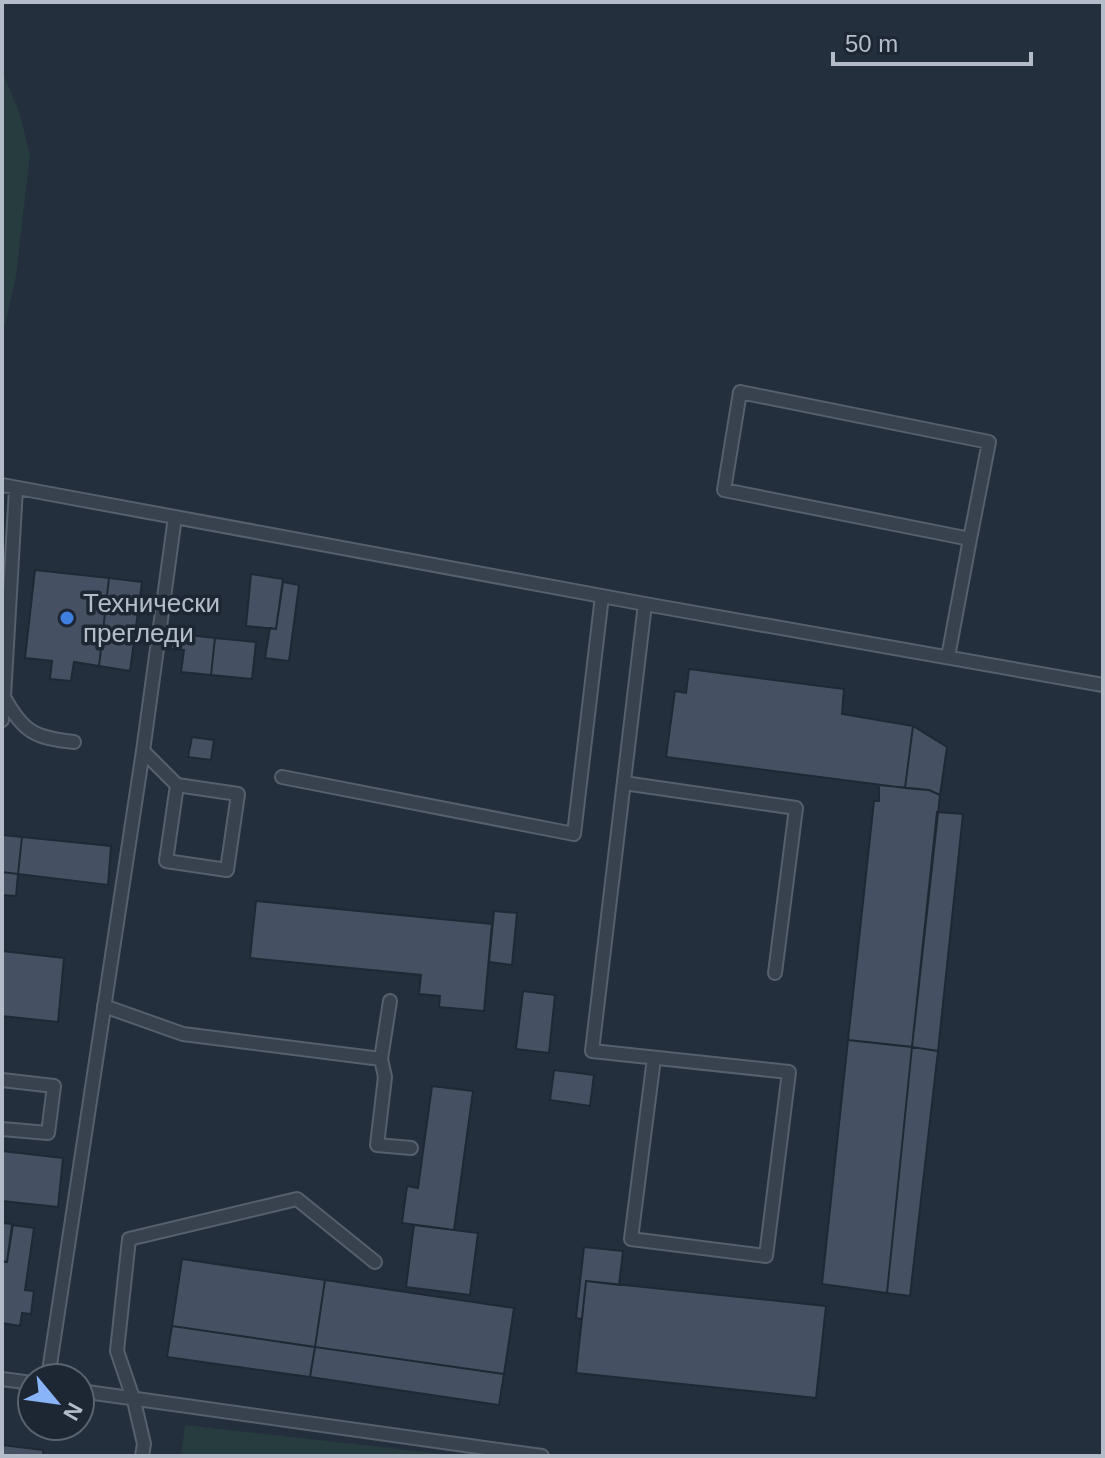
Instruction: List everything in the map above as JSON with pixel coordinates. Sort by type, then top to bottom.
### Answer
[{"type":"lane","points":[[948,657],[989,442],[740,392],[724,490],[970,539]]},
{"type":"lane","points":[[2,485],[1103,685]]},
{"type":"lane","points":[[2,720],[16,488]]},
{"type":"lane","points":[[50,1362],[143,751],[175,517]]},
{"type":"lane","points":[[282,777],[574,834],[602,596]]},
{"type":"lane","points":[[645,604],[592,1051],[789,1072],[766,1256],[631,1239],[654,1058]]},
{"type":"lane","points":[[4,697],[23,726],[48,739],[74,742]]},
{"type":"lane","points":[[143,751],[177,785],[238,794],[227,870],[166,861],[177,785]]},
{"type":"lane","points":[[624,783],[796,808],[775,973]]},
{"type":"lane","points":[[390,1001],[381,1059],[385,1077],[377,1145],[411,1148]]},
{"type":"lane","points":[[104,1006],[183,1034],[381,1059]]},
{"type":"lane","points":[[2,1080],[54,1086],[48,1133],[2,1129]]},
{"type":"lane","points":[[142,1456],[144,1444],[134,1401],[117,1351],[129,1239],[297,1199],[375,1262]]},
{"type":"lane","points":[[96,1394],[542,1456]]},
{"type":"green space","points":[[2,72],[19,111],[30,155],[16,276],[2,338]]},
{"type":"green space","points":[[185,1425],[461,1456],[181,1456]]},
{"type":"building","name":"Технически прегледи","points":[[35,570],[109,578],[99,666],[74,662],[71,681],[50,679],[52,661],[25,658]]},
{"type":"building","points":[[251,574],[283,579],[276,629],[246,626]]},
{"type":"building","points":[[109,578],[142,582],[130,671],[99,666]]},
{"type":"building","points":[[283,582],[299,585],[289,661],[265,658],[270,628],[276,629]]},
{"type":"building","points":[[172,633],[215,638],[211,675],[181,672],[184,650],[171,649]]},
{"type":"building","points":[[215,638],[256,642],[252,679],[211,675]]},
{"type":"building","points":[[689,669],[844,689],[842,714],[913,726],[905,788],[666,757],[675,691],[686,693]]},
{"type":"building","points":[[913,726],[947,747],[940,795],[929,790],[905,788]]},
{"type":"building","points":[[192,737],[214,740],[211,760],[188,757]]},
{"type":"building","points":[[879,785],[929,790],[940,795],[912,1047],[848,1040],[874,801],[879,801]]},
{"type":"building","points":[[937,812],[963,814],[938,1051],[912,1047]]},
{"type":"building","points":[[2,835],[22,837],[18,874],[2,872]]},
{"type":"building","points":[[22,837],[111,846],[108,885],[18,874]]},
{"type":"building","points":[[2,872],[18,874],[16,896],[2,895]]},
{"type":"building","points":[[256,901],[492,924],[484,1011],[439,1007],[440,996],[419,994],[421,975],[250,958]]},
{"type":"building","points":[[494,911],[517,913],[512,965],[489,962]]},
{"type":"building","points":[[2,951],[64,958],[58,1022],[2,1016]]},
{"type":"building","points":[[523,991],[555,995],[549,1053],[516,1049]]},
{"type":"building","points":[[848,1040],[912,1047],[887,1293],[822,1284]]},
{"type":"building","points":[[912,1047],[938,1051],[910,1296],[887,1293]]},
{"type":"building","points":[[554,1070],[594,1075],[590,1106],[550,1100]]},
{"type":"building","points":[[432,1086],[473,1091],[454,1230],[402,1223],[407,1186],[418,1188]]},
{"type":"building","points":[[2,1151],[63,1158],[58,1207],[2,1201]]},
{"type":"building","points":[[2,1223],[13,1224],[7,1262],[2,1261]]},
{"type":"building","points":[[12,1225],[34,1228],[25,1290],[34,1291],[31,1314],[22,1313],[20,1326],[2,1323],[2,1261],[7,1262]]},
{"type":"building","points":[[414,1225],[478,1233],[470,1295],[406,1287]]},
{"type":"building","points":[[584,1247],[623,1251],[619,1285],[586,1281],[582,1319],[576,1318]]},
{"type":"building","points":[[182,1259],[325,1280],[315,1347],[172,1326]]},
{"type":"building","points":[[325,1280],[514,1308],[504,1374],[315,1347]]},
{"type":"building","points":[[586,1281],[826,1306],[816,1398],[576,1373]]},
{"type":"building","points":[[172,1326],[315,1347],[310,1377],[167,1357]]},
{"type":"building","points":[[315,1347],[504,1374],[499,1405],[310,1377]]},
{"type":"building","points":[[2,1445],[43,1450],[43,1456],[2,1456]]},
{"type":"place","name":"Технически прегледи","points":[[67,618]]}]
